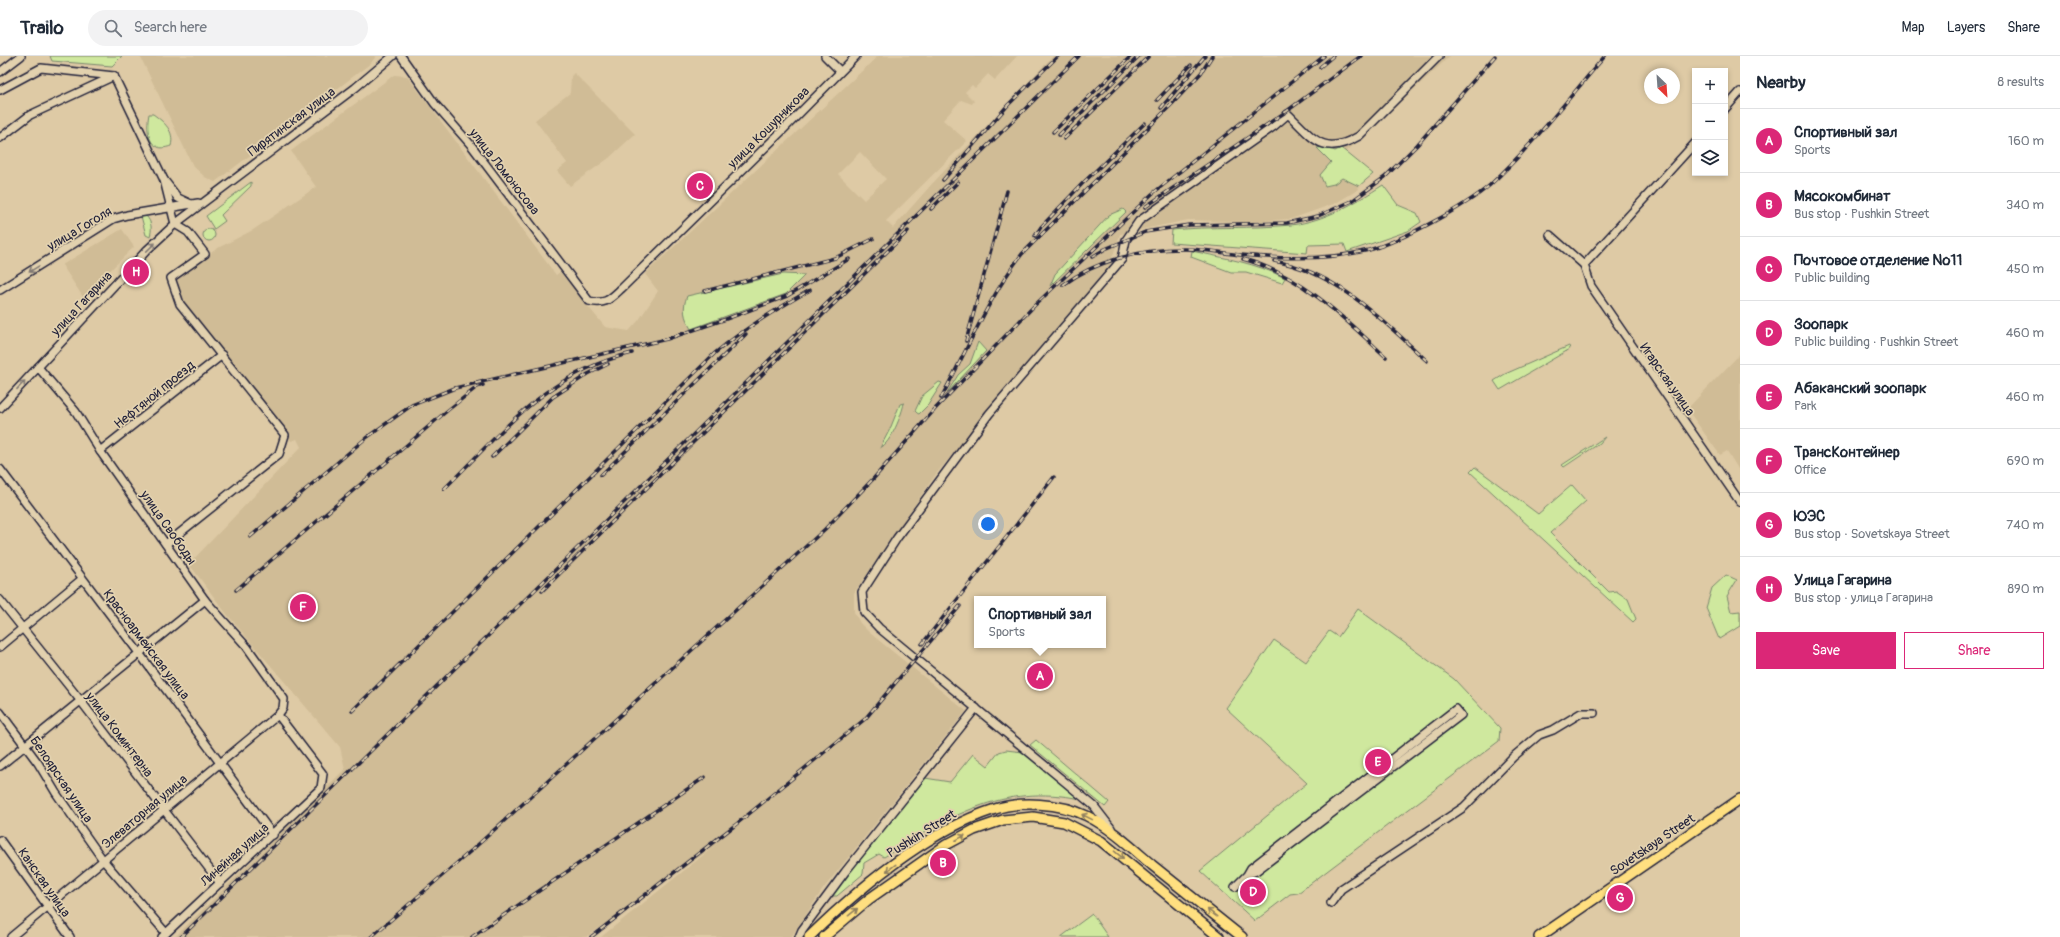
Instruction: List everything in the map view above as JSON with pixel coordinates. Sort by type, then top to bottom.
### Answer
[{"type":"main road","name":"Sovetskaya Street","points":[[1539,937],[1740,800]]},
{"type":"main road","name":"Pushkin Street","points":[[809,937],[836,910],[907,856],[961,822],[993,809],[1031,804],[1063,808],[1087,816],[1114,834],[1242,937]]},
{"type":"main road","name":"Pushkin Street","points":[[824,937],[869,899],[946,845],[974,830],[1003,820],[1033,817],[1064,822],[1100,841],[1219,937]]},
{"type":"street","points":[[0,72],[21,56]]},
{"type":"street","name":"Пирятинская улица","points":[[201,202],[355,88],[393,56]]},
{"type":"street","name":"улица Ломоносова","points":[[401,56],[435,104],[471,145],[589,301]]},
{"type":"street","points":[[825,56],[840,71]]},
{"type":"street","name":"улица Кошурникова","points":[[589,301],[599,303],[609,300],[782,131],[856,56]]},
{"type":"street","points":[[1114,834],[1094,806],[878,628],[864,612],[862,592],[897,538],[990,414],[1122,259],[1126,240],[1139,221],[1273,127],[1288,114],[1313,138],[1328,146],[1344,145],[1359,136],[1439,56]]},
{"type":"street","points":[[0,90],[41,68],[114,76]]},
{"type":"street","points":[[0,138],[30,115],[114,76]]},
{"type":"street","points":[[114,76],[164,180],[175,224],[188,232],[205,254],[171,278],[180,304],[285,435],[279,454],[166,544]]},
{"type":"street","points":[[1728,106],[1740,92]]},
{"type":"street","points":[[1584,265],[1692,146]]},
{"type":"street","points":[[164,180],[178,198],[193,205]]},
{"type":"street","name":"улица Гоголя","points":[[0,290],[113,220],[127,215],[193,205],[201,202]]},
{"type":"street","name":"улица Гагарина","points":[[0,408],[147,250],[201,202]]},
{"type":"street","name":"Игарская улица","points":[[1550,234],[1584,265],[1591,286],[1740,502]]},
{"type":"street","name":"Нефтяной проезд","points":[[100,452],[222,355]]},
{"type":"street","name":"улица Свободы","points":[[38,367],[76,412],[100,452],[204,600],[247,647],[284,699]]},
{"type":"street","name":"Красноармейская улица","points":[[0,470],[139,653],[273,835]]},
{"type":"street","points":[[0,647],[82,578]]},
{"type":"street","name":"улица Коминтерна","points":[[0,600],[80,700],[220,883]]},
{"type":"street","points":[[0,766],[204,600]]},
{"type":"street","name":"Элеваторная улица","points":[[11,937],[278,715],[283,708],[284,699]]},
{"type":"street","points":[[799,937],[802,930],[845,872],[976,708]]},
{"type":"street","points":[[1235,887],[1247,875],[1251,868],[1456,708],[1461,715],[1256,872],[1247,875]]},
{"type":"street","name":"Белоярская улица","points":[[0,712],[103,860],[164,935]]},
{"type":"street","points":[[1331,903],[1341,889],[1464,807],[1513,757],[1539,735],[1552,730],[1581,713],[1594,713]]},
{"type":"street","name":"Линейная улица","points":[[164,935],[273,835],[320,788],[323,774],[278,715]]},
{"type":"street","name":"Канская улица","points":[[0,840],[44,898],[70,937]]},
{"type":"shaded area","points":[[140,56],[376,56],[371,63],[215,182],[205,177],[193,166]]},
{"type":"shaded area","points":[[878,56],[1017,56],[995,80],[988,74],[975,88],[972,85],[965,92],[974,101],[972,104],[961,100],[943,120],[967,141],[886,221],[893,228],[931,185],[1053,56],[1450,56],[1346,152],[1359,189],[1336,203],[1291,219],[1249,222],[1188,220],[1120,234],[1108,270],[936,474],[854,593],[854,612],[860,623],[871,634],[966,711],[823,889],[791,937],[601,937],[716,845],[586,937],[175,937],[345,769],[340,747],[226,613],[189,564],[301,447],[297,439],[291,441],[278,421],[182,303],[173,279],[218,248],[253,230],[316,187],[291,151],[394,75],[407,76],[556,275],[560,272],[605,327],[629,331],[639,320],[658,291],[645,274]],"holes":[[[860,152],[886,179],[864,200],[838,174]]]},
{"type":"shaded area","points":[[574,73],[635,134],[609,158],[570,186],[557,171],[567,163],[535,120],[570,93],[571,76]]},
{"type":"shaded area","points":[[122,229],[134,247],[83,297],[62,265]]},
{"type":"shaded area","points":[[1740,354],[1740,472],[1727,451],[1720,455],[1687,409]]},
{"type":"green space","points":[[50,56],[122,56],[112,66],[52,61]]},
{"type":"green space","points":[[149,114],[153,114],[168,127],[172,141],[171,146],[159,148],[151,141],[148,132]]},
{"type":"green space","points":[[1326,147],[1335,151],[1341,148],[1373,174],[1359,186],[1342,178],[1334,184],[1325,186],[1320,175],[1331,162],[1317,148]]},
{"type":"green space","points":[[251,182],[251,186],[221,215],[225,221],[214,229],[206,216]]},
{"type":"green space","points":[[1383,185],[1398,205],[1417,213],[1421,222],[1408,231],[1347,252],[1344,244],[1308,245],[1307,253],[1171,243],[1172,230],[1291,225],[1316,220],[1351,205]]},
{"type":"green space","points":[[1123,209],[1126,212],[1050,286],[1055,274],[1109,215]]},
{"type":"green space","points":[[141,216],[146,216],[150,223],[150,237],[146,235]]},
{"type":"green space","points":[[207,229],[211,229],[215,235],[211,241],[207,241],[203,237],[203,233]]},
{"type":"green space","points":[[1192,251],[1263,268],[1285,278],[1282,283],[1246,272],[1231,272],[1191,257]]},
{"type":"green space","points":[[783,274],[805,275],[786,294],[691,329],[684,313],[687,296]]},
{"type":"green space","points":[[978,342],[986,351],[947,393],[958,375],[970,364]]},
{"type":"green space","points":[[1569,346],[1570,349],[1500,390],[1494,381],[1505,374]]},
{"type":"green space","points":[[939,382],[942,383],[928,405],[919,414],[917,413],[915,411],[922,396]]},
{"type":"green space","points":[[904,403],[892,434],[880,448],[890,429],[900,404]]},
{"type":"green space","points":[[1605,437],[1600,443],[1564,467],[1562,465]]},
{"type":"green space","points":[[1475,467],[1538,514],[1572,485],[1586,501],[1550,533],[1609,592],[1616,591],[1628,599],[1636,619],[1633,622],[1470,472]]},
{"type":"green space","points":[[1726,575],[1737,580],[1727,596],[1731,612],[1740,611],[1740,626],[1719,639],[1706,608],[1712,588]]},
{"type":"green space","points":[[1358,609],[1454,679],[1500,728],[1499,741],[1298,893],[1290,894],[1255,921],[1200,871],[1307,783],[1226,708],[1274,640],[1306,662],[1329,631],[1338,637]]},
{"type":"green space","points":[[1036,740],[1109,802],[1105,807],[1030,745]]},
{"type":"green space","points":[[1006,750],[1023,752],[1081,799],[1052,795],[1026,796],[1001,800],[977,807],[931,829],[884,857],[879,854],[864,863],[863,874],[837,896],[833,896],[833,893],[925,778],[950,782],[973,754],[988,766],[999,752]]},
{"type":"green space","points":[[1092,914],[1108,937],[1061,937]]},
{"type":"railway","points":[[943,180],[1008,105],[1058,56]]},
{"type":"railway","points":[[181,937],[1079,56]]},
{"type":"railway","points":[[1053,132],[1131,56]]},
{"type":"railway","points":[[1059,135],[1139,56]]},
{"type":"railway","points":[[1064,139],[1149,56]]},
{"type":"railway","points":[[1161,108],[1205,56]]},
{"type":"railway","points":[[941,398],[999,288],[1022,254],[1172,104],[1201,73],[1212,56]]},
{"type":"railway","points":[[371,937],[472,850],[825,529],[874,478],[936,408],[1034,306],[1152,194],[1324,56]]},
{"type":"railway","points":[[1320,67],[1333,56]]},
{"type":"railway","points":[[1145,207],[1287,111],[1361,56]]},
{"type":"railway","points":[[1092,257],[1105,249],[1145,232],[1189,225],[1287,223],[1318,216],[1352,201],[1385,177],[1417,145],[1495,56]]},
{"type":"railway","points":[[1063,285],[1089,269],[1104,263],[1151,251],[1189,249],[1257,256],[1305,258],[1338,256],[1382,246],[1449,213],[1479,194],[1490,185],[1535,138],[1605,56]]},
{"type":"railway","points":[[1157,100],[1191,65]]},
{"type":"railway","points":[[1035,236],[1041,227],[1082,184],[1145,123]]},
{"type":"railway","points":[[931,209],[958,182]]},
{"type":"railway","points":[[966,341],[1007,191]]},
{"type":"railway","points":[[542,591],[908,231]]},
{"type":"railway","points":[[705,291],[835,258],[873,239]]},
{"type":"railway","points":[[250,537],[366,438],[412,405],[455,388],[667,339],[787,296],[849,259]]},
{"type":"railway","points":[[1243,259],[1264,266],[1302,286],[1354,327],[1386,357]]},
{"type":"railway","points":[[1274,261],[1297,267],[1338,287],[1375,314],[1427,361]]},
{"type":"railway","points":[[352,711],[715,353],[750,327],[810,290]]},
{"type":"railway","points":[[601,475],[746,334]]},
{"type":"railway","points":[[444,489],[507,426],[528,407],[551,390],[575,375],[602,362],[632,353]]},
{"type":"railway","points":[[492,457],[553,397],[588,374],[608,364]]},
{"type":"railway","points":[[236,590],[448,410],[477,387],[483,385]]},
{"type":"railway","points":[[922,644],[1054,477]]},
{"type":"railway","points":[[591,937],[734,826],[865,719],[960,606]]},
{"type":"railway","points":[[472,937],[705,777]]},
{"type":"place","name":"Почтовое отделение №11","points":[[700,186]]},
{"type":"place","name":"Улица Гагарина","points":[[136,272]]},
{"type":"place","name":"ТрансКонтейнер","points":[[303,607]]},
{"type":"place","name":"Спортивный зал","points":[[1040,676]]},
{"type":"place","name":"Абаканский зоопарк","points":[[1378,762]]},
{"type":"place","name":"Мясокомбинат","points":[[943,863]]},
{"type":"place","name":"Зоопарк","points":[[1253,892]]},
{"type":"place","name":"ЮЭС","points":[[1620,898]]}]
